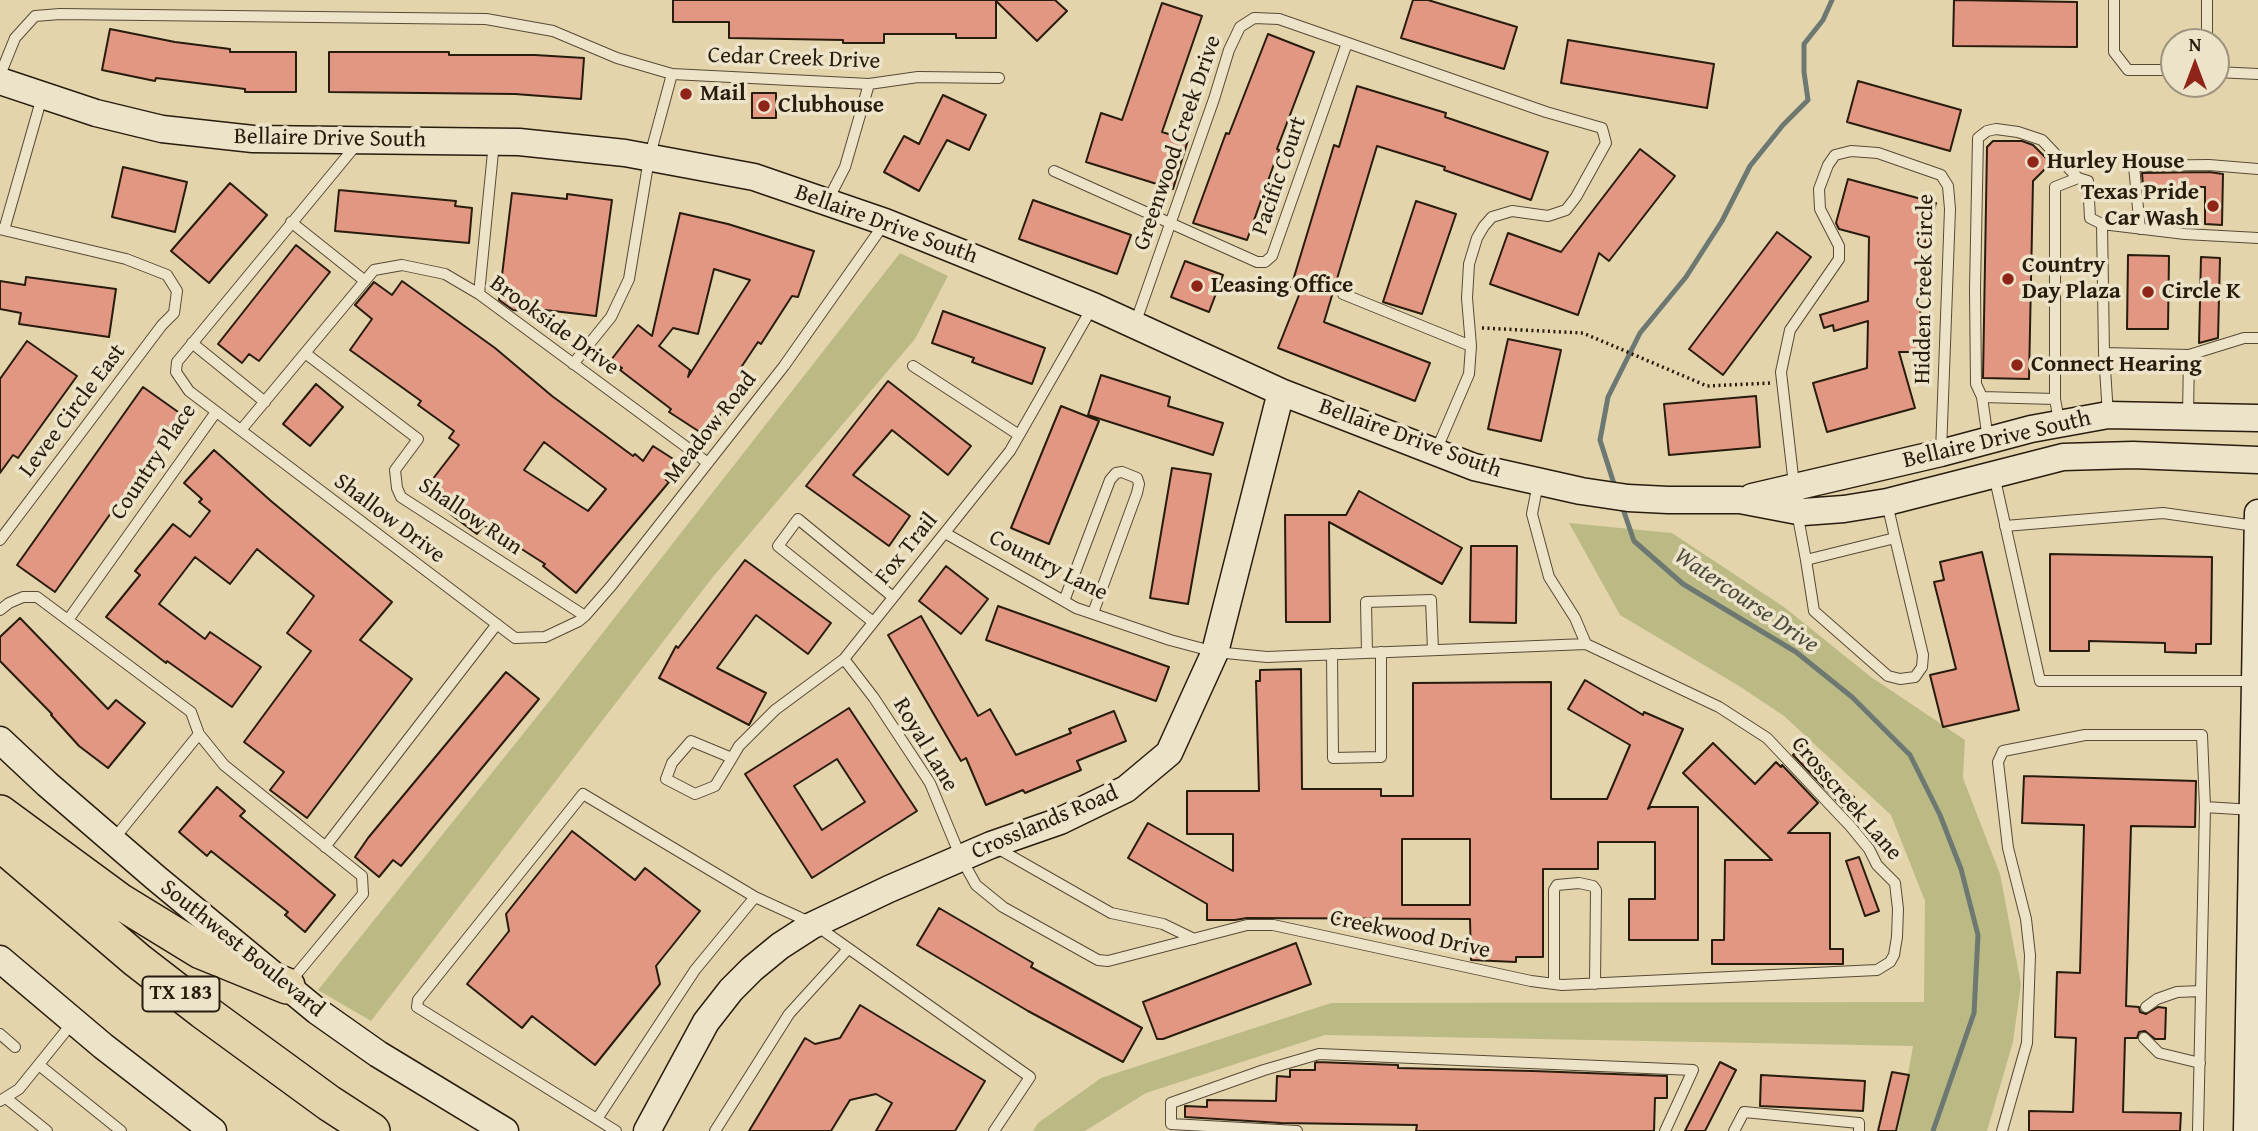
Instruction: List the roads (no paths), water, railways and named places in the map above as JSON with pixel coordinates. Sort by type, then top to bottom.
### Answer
[{"type":"highway","points":[[0,813],[121,902],[201,951],[286,986]]},
{"type":"highway","name":"TX 183","points":[[0,843],[137,960],[299,1082],[372,1131]]},
{"type":"highway","name":"TX 183","points":[[0,868],[173,1014],[334,1131]]},
{"type":"street","name":"Bellaire Drive South","points":[[0,81],[42,97],[162,130],[253,139],[519,142],[625,153],[754,177],[885,222],[1135,324],[1281,392],[1474,467],[1616,496],[1668,500],[1795,499],[1844,509],[1887,502],[2063,457],[2133,455],[2258,460]]},
{"type":"street","name":"Crosslands Road","points":[[647,1131],[706,1022],[731,990],[780,946],[814,925],[961,858],[1060,821],[1126,789],[1169,753],[1215,652],[1281,392]]},
{"type":"street","name":"Bellaire Drive South","points":[[1795,499],[1988,440],[2057,411],[2108,415],[2258,418]]},
{"type":"street","points":[[2247,1131],[2258,513]]},
{"type":"street","name":"Southwest Boulevard","points":[[0,740],[112,840],[317,1011],[378,1054],[505,1131]]},
{"type":"street","points":[[0,959],[201,1128]]},
{"type":"lane","points":[[2114,0],[2114,52],[2127,69],[2160,70]]},
{"type":"lane","points":[[2207,0],[2207,28]]},
{"type":"lane","name":"Cedar Creek Drive","points":[[0,75],[15,37],[35,16],[61,14],[486,19],[553,31],[617,58],[672,74],[869,84],[918,77],[999,78]]},
{"type":"lane","name":"Greenwood Creek Drive","points":[[1135,324],[1240,27],[1254,18],[1279,19],[1546,112],[1602,128],[1606,143],[1566,210],[1548,216],[1511,211],[1492,217],[1484,226],[1477,238],[1469,264],[1467,298],[1471,346]]},
{"type":"lane","name":"Pacific Court","points":[[1054,171],[1257,262],[1265,262],[1272,256],[1348,43]]},
{"type":"lane","points":[[2230,73],[2258,74]]},
{"type":"lane","points":[[573,364],[611,317],[629,279],[649,159],[672,74]]},
{"type":"lane","points":[[827,202],[845,167],[869,84]]},
{"type":"lane","points":[[2,229],[42,97]]},
{"type":"lane","points":[[1988,440],[1982,397],[1976,384],[1979,138],[1987,131],[1996,129],[2018,132],[2042,140],[2078,178],[2088,181],[2090,218],[2102,225],[2186,234],[2258,237]]},
{"type":"lane","name":"Country Place","points":[[68,620],[216,412],[189,391],[176,372],[177,362],[360,141]]},
{"type":"lane","points":[[479,294],[494,142]]},
{"type":"lane","name":"Hidden Creek Circle","points":[[1895,538],[1923,655],[1922,667],[1915,677],[1900,679],[1888,676],[1814,611],[1795,499],[1781,372],[1790,330],[1839,259],[1839,246],[1820,209],[1819,189],[1835,155],[1851,151],[1878,153],[1941,176],[1948,186],[1950,209],[1941,453]]},
{"type":"lane","points":[[2140,229],[2134,166],[2209,165],[2258,169]]},
{"type":"lane","points":[[1982,397],[2057,411],[2055,187],[2078,178]]},
{"type":"lane","points":[[241,430],[365,281],[291,222]]},
{"type":"lane","name":"Meadow Road","points":[[545,637],[579,621],[612,585],[784,366],[885,222]]},
{"type":"lane","points":[[2102,225],[2108,415]]},
{"type":"lane","name":"Levee Circle East","points":[[0,540],[162,325],[174,313],[177,291],[167,275],[127,259],[2,229]]},
{"type":"lane","name":"Brookside Drive","points":[[365,281],[374,270],[402,265],[445,274],[479,294],[708,463]]},
{"type":"lane","points":[[1343,294],[1471,346],[1469,374],[1436,451]]},
{"type":"lane","name":"Fox Trail","points":[[732,758],[691,741],[672,763],[666,779],[695,794],[715,786],[732,758],[739,746],[775,710],[844,659],[1010,451],[1093,306]]},
{"type":"lane","points":[[2104,353],[2189,355],[2244,338],[2258,338]]},
{"type":"lane","points":[[192,344],[265,402]]},
{"type":"lane","name":"Shallow Run","points":[[305,353],[418,439],[396,470],[397,488],[401,497],[585,615]]},
{"type":"lane","points":[[2188,416],[2189,355]]},
{"type":"lane","points":[[913,366],[1019,435]]},
{"type":"lane","name":"Shallow Drive","points":[[216,412],[515,638],[545,637]]},
{"type":"lane","points":[[1064,601],[1110,480],[1116,472],[1137,478],[1137,493],[1093,614]]},
{"type":"lane","points":[[1993,473],[2040,681],[2255,681]]},
{"type":"lane","points":[[1538,481],[1532,514],[1549,577],[1586,644]]},
{"type":"lane","points":[[1806,560],[1895,538],[1887,502]]},
{"type":"lane","points":[[2005,526],[2163,513],[2258,526]]},
{"type":"lane","points":[[873,622],[778,545],[798,519],[892,597]]},
{"type":"lane","name":"Country Lane","points":[[945,533],[1064,601],[1093,614],[1215,652]]},
{"type":"lane","points":[[0,610],[16,600],[37,597],[191,712],[200,734],[224,765],[362,876],[363,894],[286,986]]},
{"type":"lane","points":[[1367,653],[1366,602],[1431,600],[1433,650]]},
{"type":"lane","points":[[326,847],[497,624]]},
{"type":"lane","name":"Crosscreek Lane","points":[[1215,652],[1267,656],[1586,644],[1719,707],[1767,738],[1777,748],[1851,827],[1869,849],[1877,865],[1895,883],[1897,937],[1890,962]]},
{"type":"lane","points":[[1332,654],[1333,758],[1381,757],[1381,652]]},
{"type":"lane","name":"Royal Lane","points":[[844,659],[874,698],[930,783],[961,858]]},
{"type":"lane","points":[[112,840],[200,734]]},
{"type":"lane","points":[[2002,1131],[2027,1043],[2030,969],[2026,919],[2008,848],[1998,762],[2003,751],[2085,735],[2202,736],[2205,807],[2198,1131]]},
{"type":"lane","points":[[616,1131],[417,1007],[418,1000],[583,794],[755,897],[814,925],[1030,1077],[994,1131]]},
{"type":"lane","points":[[2205,807],[2253,810]]},
{"type":"lane","points":[[991,845],[1111,914],[1163,924],[1194,939]]},
{"type":"lane","name":"Creekwood Drive","points":[[961,858],[976,885],[987,896],[1098,960],[1108,961],[1247,925],[1273,925],[1554,984],[1877,970],[1890,962]]},
{"type":"lane","points":[[1554,984],[1554,890],[1557,885],[1579,883],[1593,886],[1596,890],[1595,984]]},
{"type":"lane","points":[[597,1119],[695,970],[755,897]]},
{"type":"lane","points":[[715,1131],[789,1014],[848,949]]},
{"type":"lane","points":[[2146,1007],[2157,999],[2177,992],[2201,991]]},
{"type":"lane","points":[[47,1131],[3,1100],[19,1089],[74,1021]]},
{"type":"lane","points":[[0,1034],[15,1047]]},
{"type":"lane","points":[[2144,1038],[2159,1053],[2200,1063]]},
{"type":"lane","points":[[1297,1131],[1171,1124],[1171,1103],[1319,1054],[1693,1070],[1665,1131]]},
{"type":"lane","points":[[39,1065],[121,1131]]},
{"type":"lane","points":[[1734,1131],[1744,1112],[1859,1123],[1859,1131]]},
{"type":"waterway","name":"Watercourse Drive","points":[[1615,487],[1600,440],[1608,397],[1640,333],[1686,277],[1722,221],[1750,166],[1783,125],[1808,100],[1804,44],[1823,20],[1832,0]]},
{"type":"waterway","name":"Watercourse Drive","points":[[1622,506],[1634,541],[1683,584],[1796,652],[1852,697],[1910,755],[1940,815],[1961,869],[1978,935],[1974,1013],[1933,1131]]},
{"type":"place","name":"Mail","points":[[686,94]]},
{"type":"place","name":"Clubhouse","points":[[764,106]]},
{"type":"place","name":"Hurley House","points":[[2033,162]]},
{"type":"place","name":"Texas Pride Car Wash","points":[[2213,206]]},
{"type":"place","name":"Country Day Plaza","points":[[2008,279]]},
{"type":"place","name":"Leasing Office","points":[[1197,286]]},
{"type":"place","name":"Circle K","points":[[2148,292]]},
{"type":"place","name":"Connect Hearing","points":[[2017,365]]}]
